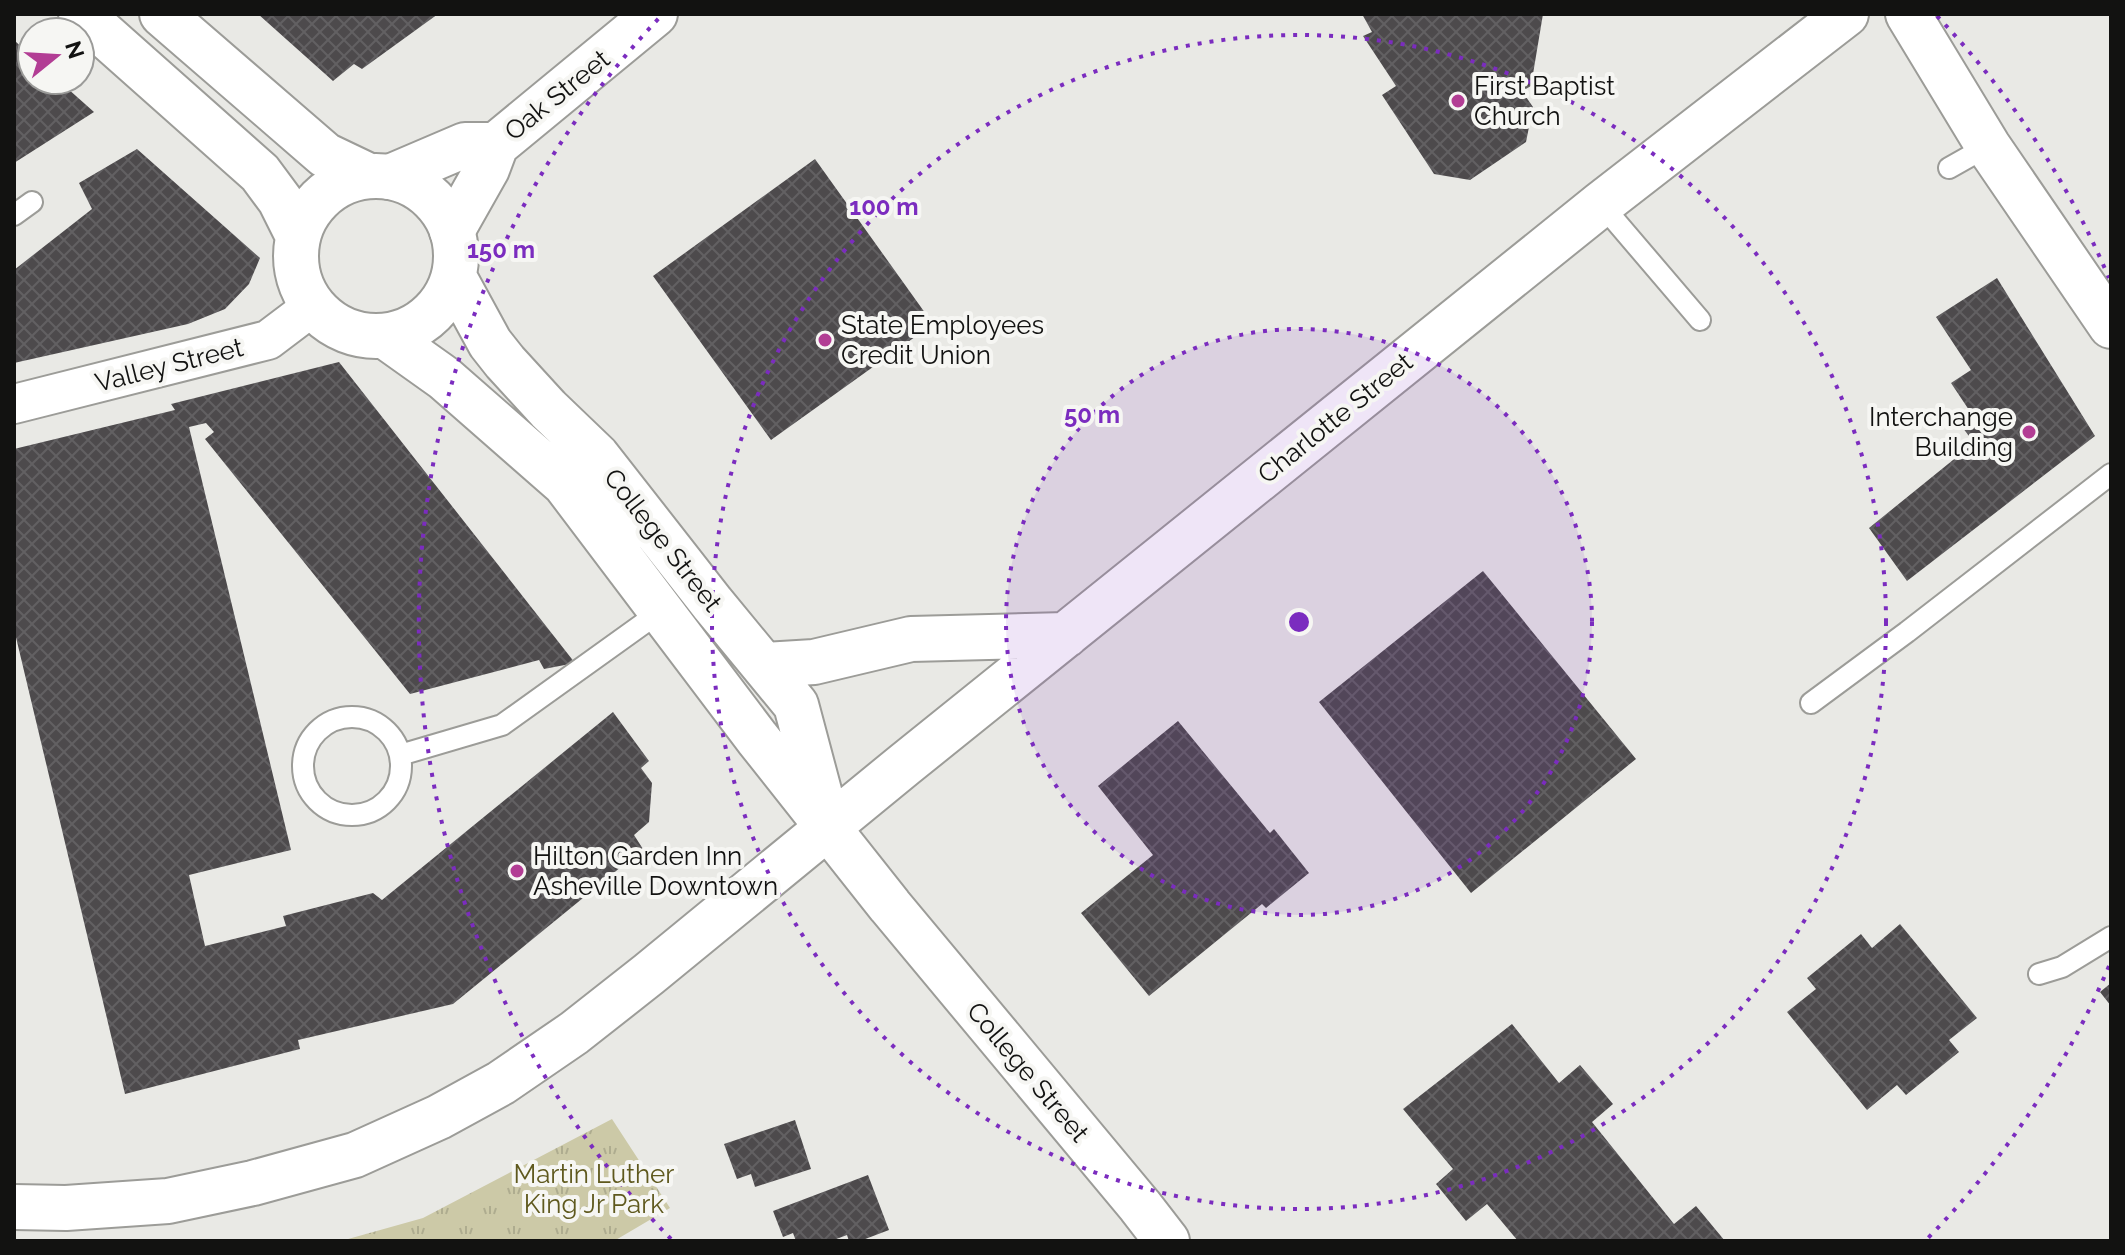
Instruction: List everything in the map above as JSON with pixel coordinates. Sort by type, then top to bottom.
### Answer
[{"type":"main road","points":[[81,14],[260,173],[280,200],[298,236]]},
{"type":"main road","points":[[162,14],[325,155],[416,187],[438,206],[452,231],[456,254],[454,277],[447,295],[421,323],[385,336],[345,330],[327,320],[313,306],[301,285],[296,261],[298,236],[317,202],[332,189],[350,180],[380,176]]},
{"type":"main road","name":"Oak Street","points":[[452,231],[487,169],[496,145],[655,14]]},
{"type":"main road","name":"Charlotte Street","points":[[14,1207],[66,1208],[168,1201],[253,1183],[355,1155],[439,1117],[501,1083],[574,1033],[1601,204],[1846,14]]},
{"type":"main road","points":[[1908,14],[1988,146],[2111,326]]},
{"type":"main road","name":"Oak Street","points":[[380,176],[465,145],[496,145]]},
{"type":"main road","name":"College Street","points":[[454,277],[490,343],[505,362],[597,456],[796,705],[829,827]]},
{"type":"main road","name":"College Street","points":[[385,336],[444,378],[565,484],[757,738],[890,906],[1167,1241]]},
{"type":"main road","points":[[765,665],[814,662],[911,639],[1066,635]]},
{"type":"street","name":"Valley Street","points":[[14,404],[268,340],[313,306]]},
{"type":"lane","points":[[1949,168],[1988,146]]},
{"type":"lane","points":[[14,215],[32,202]]},
{"type":"lane","points":[[1601,204],[1700,320]]},
{"type":"lane","points":[[1811,703],[2111,474]]},
{"type":"lane","points":[[400,755],[502,725],[661,611]]},
{"type":"lane","points":[[351,716],[368,718],[383,726],[394,739],[400,755],[401,771],[389,799],[376,809],[361,814],[346,815],[317,801],[308,789],[303,773],[303,756],[309,740],[320,727],[335,719],[351,716]]},
{"type":"lane","points":[[2039,974],[2062,967],[2111,937]]},
{"type":"green space","name":"Martin Luther King Jr Park","points":[[612,1119],[670,1208],[614,1241],[341,1241],[423,1218]]},
{"type":"building","points":[[258,14],[438,14],[362,69],[354,64],[333,81]]},
{"type":"building","name":"First Baptist Church","points":[[1362,14],[1543,14],[1531,86],[1522,91],[1533,107],[1526,142],[1470,180],[1434,174],[1382,95],[1396,86],[1363,36],[1372,32]]},
{"type":"building","points":[[14,40],[16,96],[76,96],[94,112],[14,163]]},
{"type":"building","points":[[137,149],[260,258],[249,284],[225,309],[188,324],[14,363],[14,270],[92,209],[79,183]]},
{"type":"building","points":[[815,159],[933,324],[771,440],[653,276]]},
{"type":"building","name":"Interchange Building","points":[[1997,278],[2095,436],[1907,581],[1869,528],[1974,443],[1963,428],[1975,419],[1951,383],[1971,370],[1936,317]]},
{"type":"building","points":[[339,362],[575,663],[544,669],[539,660],[410,694],[205,439],[214,432],[206,423],[189,427],[291,850],[189,875],[205,946],[286,926],[283,916],[373,893],[382,900],[613,712],[649,761],[641,768],[652,783],[649,822],[634,835],[643,849],[453,1004],[298,1040],[300,1049],[125,1094],[14,629],[14,449],[175,410],[171,404]]},
{"type":"building","points":[[1483,571],[1636,759],[1471,893],[1319,702]]},
{"type":"building","points":[[1178,721],[1270,833],[1274,829],[1309,873],[1266,908],[1262,904],[1149,996],[1081,913],[1153,855],[1098,786]]},
{"type":"building","points":[[1900,924],[1977,1018],[1949,1040],[1959,1052],[1906,1095],[1897,1085],[1867,1110],[1787,1012],[1816,989],[1807,978],[1861,934],[1872,948]]},
{"type":"building","points":[[2111,983],[2111,1006],[2100,992]]},
{"type":"building","points":[[1512,1024],[1559,1083],[1580,1065],[1613,1104],[1592,1122],[1674,1224],[1696,1206],[1725,1241],[1518,1241],[1487,1204],[1466,1221],[1436,1184],[1453,1169],[1403,1109]]},
{"type":"building","points":[[795,1120],[811,1169],[755,1187],[751,1174],[737,1179],[724,1144]]},
{"type":"building","points":[[868,1175],[889,1230],[860,1241],[849,1241],[847,1235],[831,1241],[796,1241],[793,1233],[783,1237],[773,1211]]},
{"type":"place","name":"First Baptist Church","points":[[1458,101]]},
{"type":"place","name":"State Employees Credit Union","points":[[825,340]]},
{"type":"place","name":"Interchange Building","points":[[2029,432]]},
{"type":"place","name":"Hilton Garden Inn Asheville Downtown","points":[[517,871]]}]
